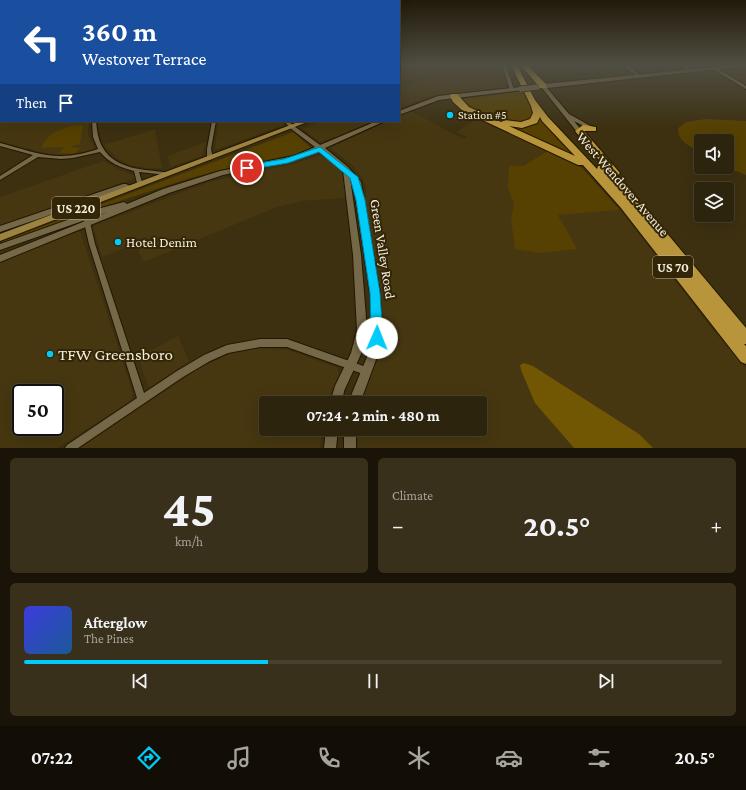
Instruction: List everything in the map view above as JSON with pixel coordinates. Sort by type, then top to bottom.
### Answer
[{"type":"highway","name":"West Wendover Avenue","points":[[525,86],[535,105],[563,139],[634,217],[746,357]]},
{"type":"highway","name":"West Wendover Avenue","points":[[531,86],[537,97],[557,125],[612,180],[666,240],[746,338]]},
{"type":"highway","points":[[454,96],[471,109],[510,125],[522,125],[534,121],[537,113],[535,105]]},
{"type":"highway","points":[[454,96],[466,110],[574,158],[600,178]]},
{"type":"highway","points":[[593,129],[583,128],[579,131],[653,220],[666,240]]},
{"type":"main road","points":[[400,113],[430,100],[550,86]]},
{"type":"main road","points":[[540,87],[579,131]]},
{"type":"main road","points":[[564,113],[593,129]]},
{"type":"main road","name":"US 220","points":[[0,236],[210,158],[289,124],[301,122]]},
{"type":"main road","points":[[0,247],[48,230],[121,210],[131,204],[194,181],[222,173],[286,161],[320,149],[380,122]]},
{"type":"main road","name":"Green Valley Road","points":[[289,124],[354,177],[357,182],[377,312],[377,338],[357,396]]},
{"type":"main road","name":"Green Valley Road","points":[[339,396],[356,354],[362,330],[361,298],[346,171]]},
{"type":"main road","name":"US 220","points":[[0,236],[21,225],[126,186],[152,179]]},
{"type":"main road","points":[[0,258],[87,220]]},
{"type":"main road","points":[[0,258],[2,252],[8,248],[48,230]]},
{"type":"main road","points":[[330,448],[331,436]]},
{"type":"main road","points":[[350,436],[350,448]]},
{"type":"street","points":[[511,86],[512,90]]},
{"type":"street","points":[[94,122],[95,135],[102,150],[110,159],[120,166],[166,174]]},
{"type":"street","points":[[210,158],[209,149],[214,122]]},
{"type":"street","points":[[0,144],[37,155],[64,159],[102,150]]},
{"type":"street","points":[[0,178],[37,155]]},
{"type":"street","points":[[136,170],[139,177],[139,182]]},
{"type":"street","points":[[87,220],[142,399]]},
{"type":"street","points":[[70,448],[142,399],[207,358],[227,349],[271,342],[286,344],[366,371]]},
{"type":"shaded area","points":[[404,86],[507,87],[430,96],[400,109],[400,88]]},
{"type":"shaded area","points":[[523,91],[534,111],[534,117],[524,123],[507,123],[490,118],[475,110],[463,99]]},
{"type":"shaded area","points":[[411,111],[463,139],[467,137],[456,132],[479,118],[549,150],[523,166],[508,188],[514,204],[511,219],[577,249],[557,215],[620,210],[714,331],[746,368],[746,448],[358,448],[357,436],[487,436],[487,396],[364,396],[381,347],[384,324],[366,204],[366,187],[362,177],[357,173],[355,167],[330,148],[387,122],[400,122],[400,116]]},
{"type":"shaded area","points":[[540,118],[558,140],[579,159],[506,125]]},
{"type":"shaded area","points":[[705,119],[746,121],[746,175],[734,170],[734,134],[694,134],[694,149],[682,140],[678,133],[678,128],[686,122]]},
{"type":"shaded area","points":[[0,122],[89,122],[88,134],[95,150],[79,155],[56,156],[0,141]]},
{"type":"shaded area","points":[[218,122],[282,122],[284,125],[215,150]]},
{"type":"shaded area","points":[[318,122],[370,122],[342,135],[320,142],[303,129]]},
{"type":"shaded area","points":[[83,125],[80,144],[69,147],[80,148],[74,154],[59,153],[64,147],[41,148],[48,137],[58,130]]},
{"type":"shaded area","points":[[155,129],[162,168],[147,168],[130,165],[117,158],[104,145]]},
{"type":"shaded area","points":[[293,132],[311,148],[296,154],[233,167],[187,179],[111,204],[0,246],[3,241]]},
{"type":"shaded area","points":[[206,142],[202,156],[170,167],[168,156]]},
{"type":"shaded area","points":[[549,150],[582,168],[620,210],[558,215],[577,249],[540,253],[515,249],[511,219],[514,204],[508,188],[509,166],[523,166]]},
{"type":"shaded area","points":[[321,155],[339,168],[343,175],[346,196],[343,198],[301,201],[277,207],[144,262],[135,244],[102,257],[93,226],[209,182],[293,164]]},
{"type":"shaded area","points":[[103,161],[119,170],[133,175],[135,178],[0,227],[0,197]]},
{"type":"shaded area","points":[[80,231],[133,393],[132,398],[129,402],[57,448],[0,448],[0,262]]},
{"type":"shaded area","points":[[178,336],[189,361],[152,386],[148,386],[138,357]]},
{"type":"shaded area","points":[[254,348],[288,350],[338,368],[339,377],[331,396],[259,396],[259,436],[321,436],[320,448],[80,448],[198,369],[231,353]]},
{"type":"shaded area","points":[[524,363],[533,366],[639,434],[653,448],[574,448],[535,403],[521,370],[520,365]]},
{"type":"place","name":"Station #5","points":[[450,115]]},
{"type":"place","name":"Hotel Denim","points":[[118,242]]},
{"type":"place","name":"TFW Greensboro","points":[[50,354]]},
{"type":"route","points":[[247,168],[286,161],[320,149],[354,177],[357,182],[361,203],[375,293],[377,338]]}]
